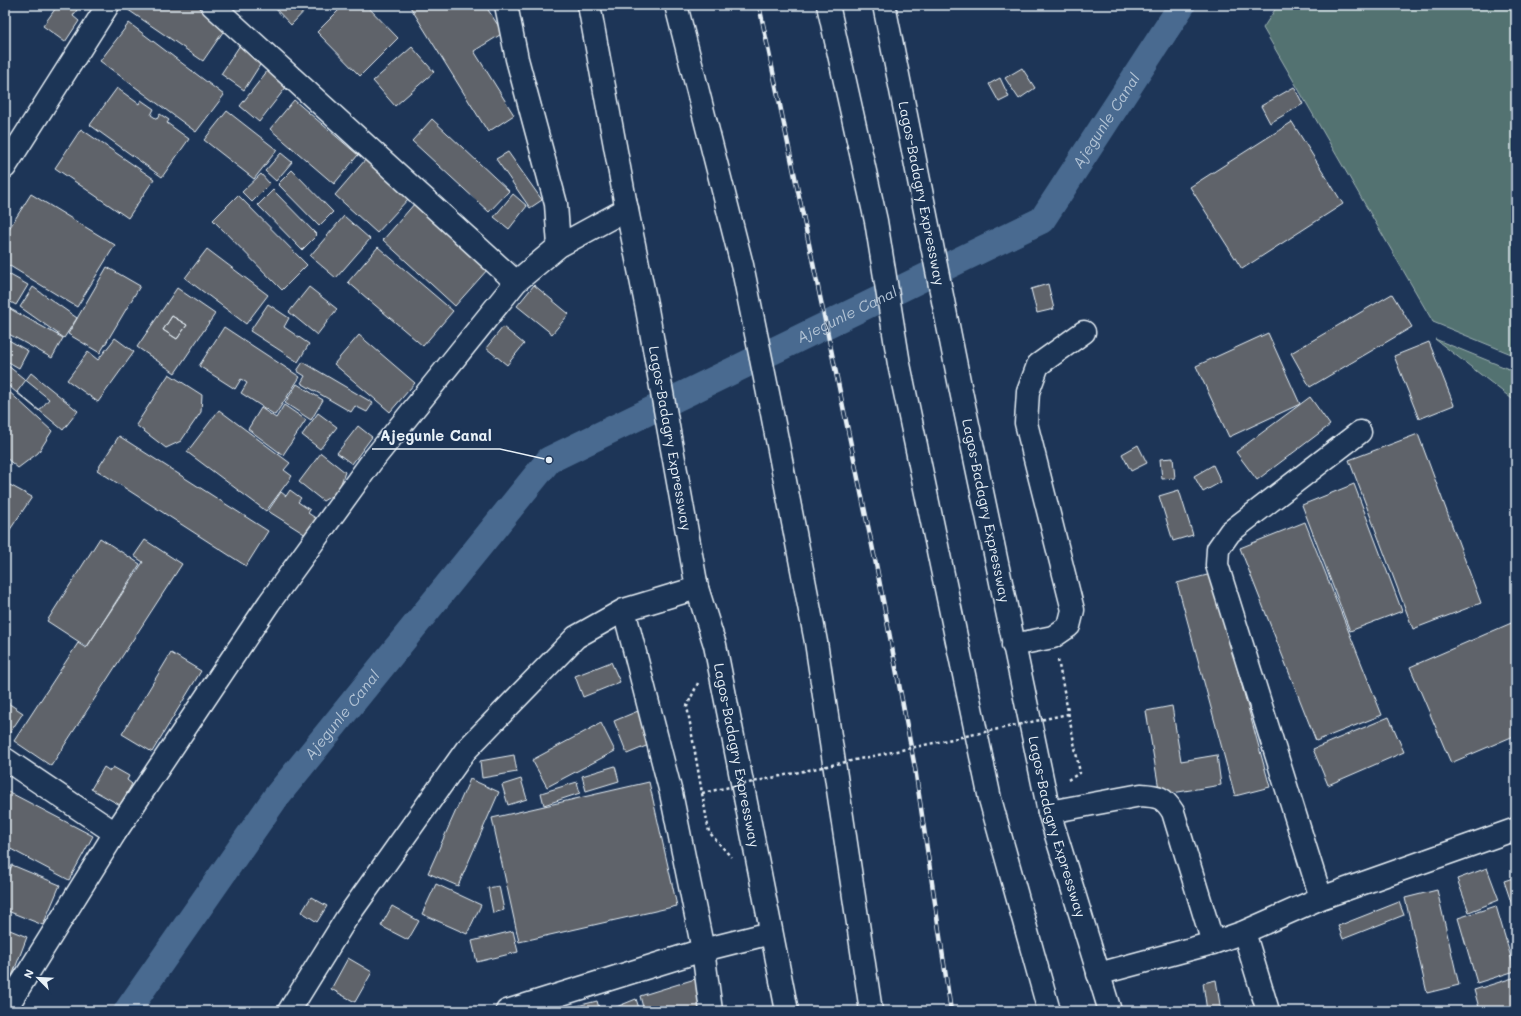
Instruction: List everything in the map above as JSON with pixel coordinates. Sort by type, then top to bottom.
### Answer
[{"type":"main road","points":[[5,167],[108,5]]},
{"type":"main road","points":[[212,5],[516,282]]},
{"type":"main road","points":[[506,5],[518,59],[556,204],[559,246]]},
{"type":"main road","name":"Lagos-Badagry Expressway","points":[[589,5],[647,310],[697,588],[715,644],[766,897],[770,933],[787,1011]]},
{"type":"main road","points":[[676,5],[742,265],[770,403],[816,642],[871,1011]]},
{"type":"main road","points":[[828,5],[876,221],[899,364],[990,799],[1049,1011]]},
{"type":"main road","name":"Lagos-Badagry Expressway","points":[[884,5],[1012,644],[1047,803],[1110,1011]]},
{"type":"main road","points":[[5,1010],[115,833],[269,603],[367,468],[516,282],[559,246],[627,209]]},
{"type":"main road","points":[[1012,644],[1053,637],[1069,626],[1073,610],[1026,423],[1028,392],[1038,365],[1084,332]]},
{"type":"main road","points":[[1321,898],[1217,565],[1218,549],[1230,532],[1360,432]]},
{"type":"main road","points":[[289,1011],[346,919],[466,750],[576,637],[624,610],[697,588]]},
{"type":"main road","points":[[624,610],[671,793],[703,950],[711,1011]]},
{"type":"main road","points":[[5,759],[115,833]]},
{"type":"main road","points":[[1047,803],[1142,795],[1155,796],[1166,800],[1173,812],[1213,943]]},
{"type":"main road","points":[[1098,974],[1213,943],[1244,932],[1321,898],[1516,829]]},
{"type":"main road","points":[[1244,932],[1268,1011]]},
{"type":"main road","points":[[507,1011],[703,950],[770,933]]},
{"type":"path","points":[[1047,803],[1080,773],[1053,637]]},
{"type":"path","points":[[700,679],[687,706],[709,832],[735,862]]},
{"type":"path","points":[[702,793],[1068,714]]},
{"type":"green space","points":[[1278,5],[1516,5],[1516,356],[1433,322],[1263,28]]},
{"type":"green space","points":[[1435,339],[1516,372],[1516,402]]},
{"type":"building","points":[[58,5],[80,5],[73,16],[79,21],[65,42],[43,26]]},
{"type":"building","points":[[121,5],[196,5],[227,26],[203,61]]},
{"type":"building","points":[[272,5],[310,5],[291,25]]},
{"type":"building","points":[[344,5],[366,5],[398,38],[360,76],[317,32]]},
{"type":"building","points":[[409,5],[485,5],[503,33],[474,51],[514,115],[488,132]]},
{"type":"building","points":[[966,5],[1023,5],[966,8]]},
{"type":"building","points":[[129,23],[224,95],[196,132],[100,61]]},
{"type":"building","points":[[242,42],[265,57],[244,90],[221,74]]},
{"type":"building","points":[[412,47],[434,72],[395,106],[373,81]]},
{"type":"building","points":[[1022,68],[1035,88],[1019,99],[1005,78]]},
{"type":"building","points":[[268,70],[287,86],[259,122],[240,106]]},
{"type":"building","points":[[1000,78],[1009,97],[999,102],[989,84]]},
{"type":"building","points":[[1294,87],[1303,104],[1270,123],[1261,106]]},
{"type":"building","points":[[117,88],[139,104],[141,100],[154,109],[151,115],[157,119],[160,114],[169,120],[167,123],[189,139],[162,177],[90,125]]},
{"type":"building","points":[[294,100],[358,155],[334,184],[270,129]]},
{"type":"building","points":[[227,111],[277,150],[254,179],[204,140]]},
{"type":"building","points":[[432,119],[509,191],[489,212],[412,141]]},
{"type":"building","points":[[1292,122],[1343,204],[1242,269],[1190,187]]},
{"type":"building","points":[[81,129],[154,179],[128,218],[55,168]]},
{"type":"building","points":[[508,152],[542,200],[530,208],[496,159]]},
{"type":"building","points":[[281,153],[292,162],[276,181],[265,171]]},
{"type":"building","points":[[366,159],[409,198],[377,233],[335,195]]},
{"type":"building","points":[[292,170],[333,212],[319,226],[278,184]]},
{"type":"building","points":[[261,174],[270,184],[252,202],[242,192]]},
{"type":"building","points":[[273,190],[317,235],[302,250],[258,205]]},
{"type":"building","points":[[31,194],[115,245],[77,307],[5,263],[5,235]]},
{"type":"building","points":[[513,194],[527,206],[509,229],[494,217]]},
{"type":"building","points":[[238,195],[307,265],[282,290],[213,220]]},
{"type":"building","points":[[415,203],[488,269],[455,306],[383,240]]},
{"type":"building","points":[[344,216],[370,239],[336,278],[310,256]]},
{"type":"building","points":[[378,247],[453,311],[423,346],[348,282]]},
{"type":"building","points":[[207,249],[268,295],[246,324],[185,278]]},
{"type":"building","points":[[107,267],[140,286],[100,353],[68,334]]},
{"type":"building","points":[[5,272],[28,285],[16,305],[5,299]]},
{"type":"building","points":[[1048,284],[1054,309],[1037,313],[1031,289]]},
{"type":"building","points":[[534,285],[569,314],[552,334],[517,306]]},
{"type":"building","points":[[33,287],[77,318],[64,338],[20,307]]},
{"type":"building","points":[[309,287],[337,309],[317,335],[289,312]]},
{"type":"building","points":[[177,288],[215,314],[175,373],[137,347]],"holes":[[[172,316],[187,325],[177,339],[163,330]]]},
{"type":"building","points":[[1392,294],[1412,327],[1310,387],[1291,353]]},
{"type":"building","points":[[268,304],[289,318],[284,327],[309,344],[298,362],[250,331]]},
{"type":"building","points":[[5,306],[63,338],[52,358],[5,332]]},
{"type":"building","points":[[172,316],[187,325],[177,339],[163,330]]},
{"type":"building","points":[[224,327],[300,377],[275,415],[241,393],[247,383],[241,379],[235,389],[199,366]]},
{"type":"building","points":[[503,327],[524,344],[507,365],[486,348]]},
{"type":"building","points":[[1268,333],[1300,404],[1229,437],[1196,366]]},
{"type":"building","points":[[359,335],[415,383],[390,412],[334,364]]},
{"type":"building","points":[[5,338],[28,351],[19,368],[5,360]]},
{"type":"building","points":[[115,338],[134,352],[98,402],[67,380],[88,352],[98,360]]},
{"type":"building","points":[[1429,342],[1454,405],[1419,419],[1394,356]]},
{"type":"building","points":[[303,362],[373,403],[367,412],[355,406],[351,412],[301,383],[305,376],[297,371]]},
{"type":"building","points":[[7,365],[49,399],[39,411],[5,383],[5,367]]},
{"type":"building","points":[[31,373],[78,411],[63,430],[17,392]]},
{"type":"building","points":[[169,374],[202,395],[201,412],[181,441],[166,448],[136,425]]},
{"type":"building","points":[[297,384],[323,400],[311,420],[285,403]]},
{"type":"building","points":[[5,388],[52,431],[38,453],[18,468],[5,457]]},
{"type":"building","points":[[1310,397],[1330,425],[1257,480],[1236,452]]},
{"type":"building","points":[[284,405],[306,420],[283,455],[248,429],[261,408],[276,418]]},
{"type":"building","points":[[219,410],[290,463],[284,470],[292,476],[266,511],[187,452]]},
{"type":"building","points":[[318,413],[337,427],[320,449],[302,435]]},
{"type":"building","points":[[358,426],[372,437],[352,464],[337,453]]},
{"type":"building","points":[[1418,434],[1481,603],[1413,629],[1349,460]]},
{"type":"building","points":[[119,436],[268,531],[246,566],[97,470]]},
{"type":"building","points":[[1138,445],[1147,463],[1131,471],[1122,454]]},
{"type":"building","points":[[321,453],[345,472],[338,492],[323,501],[299,482]]},
{"type":"building","points":[[1173,458],[1175,478],[1162,479],[1160,459]]},
{"type":"building","points":[[1213,465],[1221,482],[1203,492],[1194,476]]},
{"type":"building","points":[[8,484],[32,497],[5,537],[5,490]]},
{"type":"building","points":[[1354,484],[1402,611],[1350,631],[1302,505]]},
{"type":"building","points":[[290,490],[301,498],[298,502],[310,510],[308,513],[317,519],[306,535],[268,511],[281,492],[286,496]]},
{"type":"building","points":[[1179,490],[1193,535],[1173,541],[1159,496]]},
{"type":"building","points":[[1305,522],[1382,715],[1316,741],[1240,548]]},
{"type":"building","points":[[100,538],[140,564],[87,647],[47,621]]},
{"type":"building","points":[[145,540],[182,564],[51,766],[14,741],[78,643],[86,648],[143,562],[134,556]]},
{"type":"building","points":[[1211,574],[1270,787],[1235,796],[1177,583]]},
{"type":"building","points":[[1516,621],[1516,735],[1451,763],[1410,667]]},
{"type":"building","points":[[171,653],[201,671],[152,752],[122,734]]},
{"type":"building","points":[[611,662],[620,682],[583,697],[575,676]]},
{"type":"building","points":[[5,701],[23,713],[5,740]]},
{"type":"building","points":[[1172,706],[1181,761],[1217,755],[1221,785],[1160,795],[1146,711]]},
{"type":"building","points":[[638,711],[651,744],[627,754],[614,721]]},
{"type":"building","points":[[1389,717],[1404,752],[1328,785],[1313,749]]},
{"type":"building","points":[[601,723],[615,751],[547,787],[532,760]]},
{"type":"building","points":[[514,755],[517,772],[482,778],[480,761]]},
{"type":"building","points":[[615,766],[619,781],[586,791],[582,776]]},
{"type":"building","points":[[104,767],[110,771],[113,767],[129,776],[127,780],[132,784],[120,805],[91,789]]},
{"type":"building","points":[[470,779],[499,792],[458,886],[428,873]]},
{"type":"building","points":[[521,779],[527,799],[508,805],[502,785]]},
{"type":"building","points":[[577,782],[580,793],[544,805],[541,793]]},
{"type":"building","points":[[649,782],[677,906],[519,942],[492,818]]},
{"type":"building","points":[[7,791],[93,836],[69,880],[5,846],[5,795]]},
{"type":"building","points":[[12,865],[60,885],[43,925],[5,910],[5,883]]},
{"type":"building","points":[[1487,868],[1499,900],[1469,912],[1457,879]]},
{"type":"building","points":[[1516,877],[1516,917],[1504,881]]},
{"type":"building","points":[[436,884],[481,905],[467,934],[422,914]]},
{"type":"building","points":[[499,886],[504,910],[493,913],[488,888]]},
{"type":"building","points":[[1437,890],[1459,985],[1427,993],[1405,898]]},
{"type":"building","points":[[311,897],[327,906],[317,922],[302,912]]},
{"type":"building","points":[[1399,902],[1404,915],[1343,939],[1338,926]]},
{"type":"building","points":[[392,906],[419,921],[408,940],[381,926]]},
{"type":"building","points":[[1496,906],[1515,971],[1477,983],[1458,918]]},
{"type":"building","points":[[5,928],[27,937],[9,984],[5,982]]},
{"type":"building","points":[[513,931],[518,952],[477,962],[472,941]]},
{"type":"building","points":[[348,958],[372,972],[355,1002],[331,989]]},
{"type":"building","points":[[1516,977],[1516,1011],[1480,1011],[1474,990]]},
{"type":"building","points":[[695,979],[705,1011],[644,1011],[640,996]]},
{"type":"building","points":[[1216,980],[1221,1011],[1207,1011],[1203,983]]},
{"type":"building","points":[[636,999],[640,1011],[609,1011],[609,1010]]},
{"type":"building","points":[[597,1001],[600,1011],[557,1011]]},
{"type":"waterway","name":"Ajegunle Canal","points":[[127,1011],[276,797],[549,460],[1042,220],[1182,5]]},
{"type":"railway","points":[[759,5],[877,569],[915,768],[951,1011]]},
{"type":"place","name":"Ajegunle Canal","points":[[549,460]]}]
